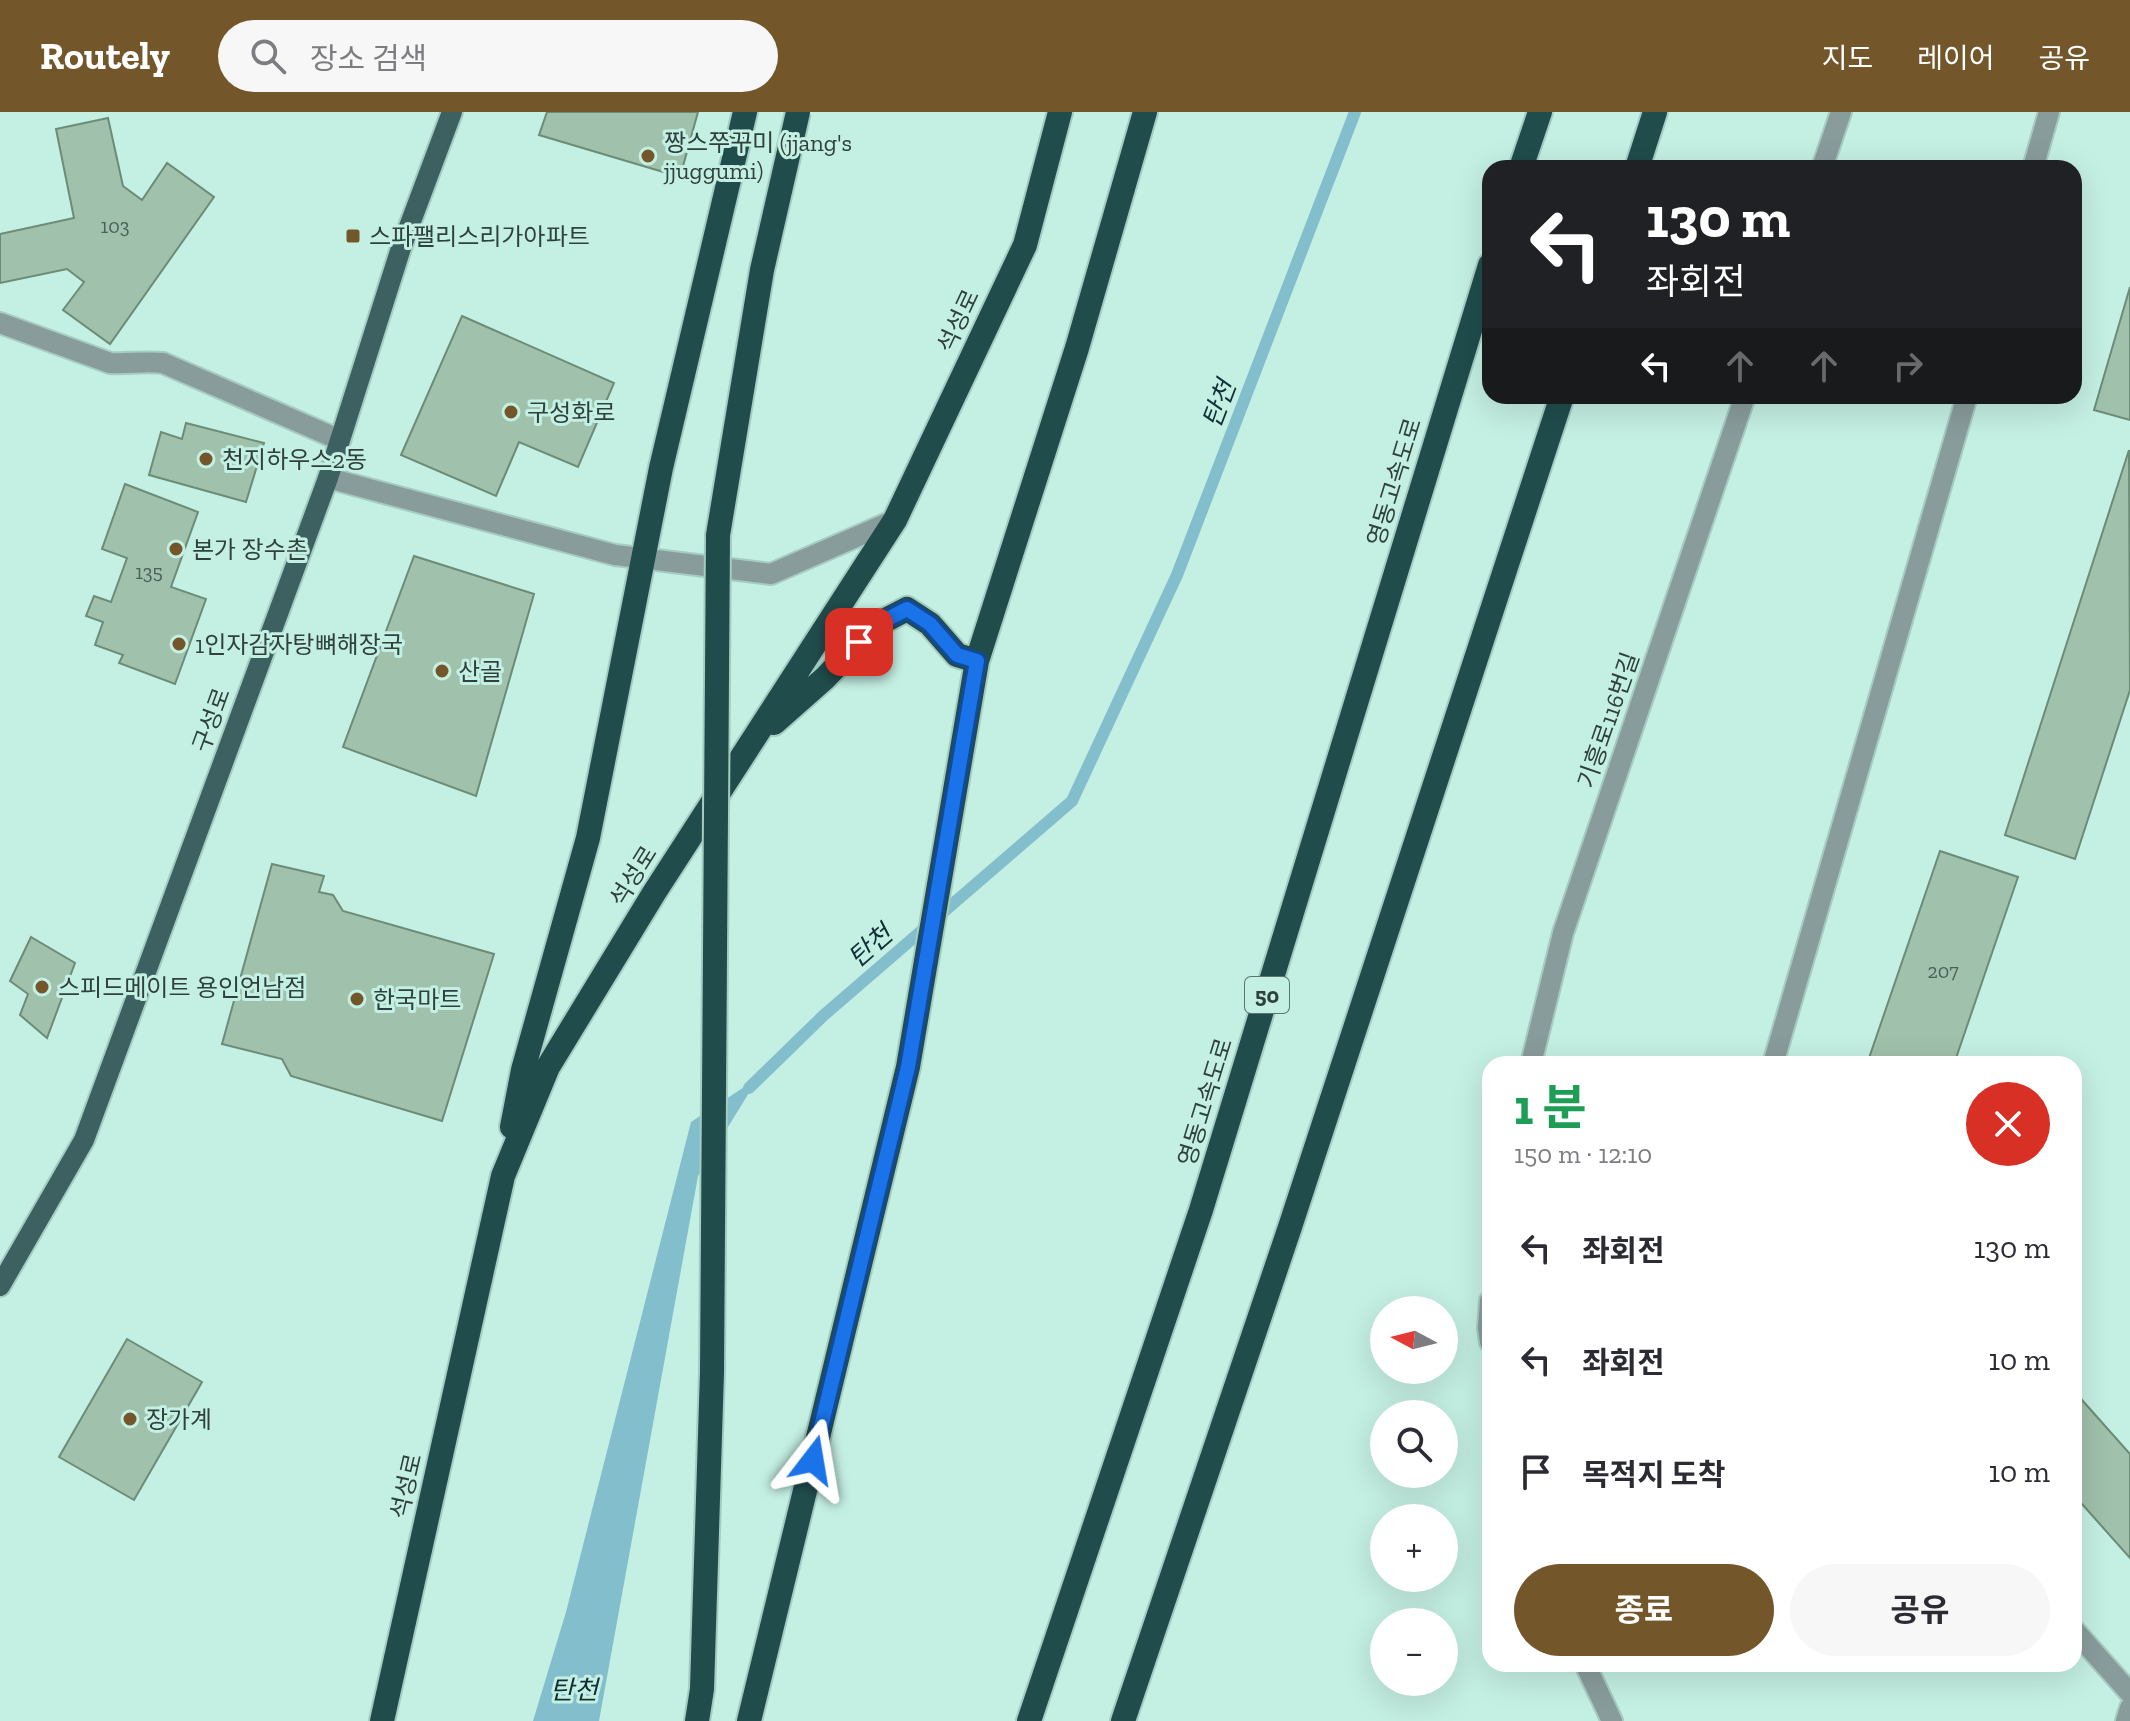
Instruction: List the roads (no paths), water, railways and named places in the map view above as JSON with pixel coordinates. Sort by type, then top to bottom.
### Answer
[{"type":"highway","points":[[503,1176],[523,1070],[588,838],[661,468],[745,112]]},
{"type":"highway","points":[[697,1721],[702,1689],[712,1372],[718,535],[762,270],[798,112]]},
{"type":"highway","name":"석성로","points":[[382,1721],[503,1176],[548,1067],[654,893],[895,520],[1025,245],[1060,112]]},
{"type":"highway","points":[[749,1721],[908,1067],[977,661],[1077,348],[1145,112]]},
{"type":"highway","points":[[1524,160],[1540,112]]},
{"type":"highway","points":[[1640,160],[1655,112]]},
{"type":"highway","name":"영동고속도로","points":[[1029,1721],[1201,1210],[1482,291]]},
{"type":"highway","points":[[1123,1721],[1290,1227],[1559,404]]},
{"type":"highway","points":[[750,744],[825,678],[876,625],[907,609],[930,624],[957,655],[977,661]]},
{"type":"main road","name":"구성로","points":[[0,1286],[84,1140],[328,478],[401,248],[452,112]]},
{"type":"street","points":[[1825,160],[1841,112]]},
{"type":"street","points":[[2035,160],[2049,112]]},
{"type":"street","points":[[0,323],[110,363],[143,360],[163,363],[340,440]]},
{"type":"street","name":"기흥로116번길","points":[[1533,1056],[1563,933],[1742,404]]},
{"type":"street","points":[[1775,1056],[1965,404]]},
{"type":"street","points":[[328,478],[615,555],[771,574],[895,520]]},
{"type":"street","points":[[2082,1639],[2130,1693]]},
{"type":"street","points":[[1589,1672],[1612,1721]]},
{"type":"street","points":[[2126,1721],[2130,1708]]},
{"type":"water","name":"탄천","points":[[758,1078],[698,1176],[599,1721],[533,1721],[566,1612],[691,1122]]},
{"type":"waterway","name":"탄천","points":[[749,1088],[824,1015],[1072,801],[1177,575],[1355,112]]},
{"type":"place","name":"짱스쭈꾸미 (jjang's jjuggumi)","points":[[648,156]]},
{"type":"place","name":"스파팰리스리가아파트","points":[[353,236]]},
{"type":"place","name":"구성화로","points":[[511,412]]},
{"type":"place","name":"천지하우스2동","points":[[206,459]]},
{"type":"place","name":"본가 장수촌","points":[[176,549]]},
{"type":"place","name":"1인자감자탕뼈해장국","points":[[179,644]]},
{"type":"place","name":"산골","points":[[442,671]]},
{"type":"place","name":"스피드메이트 용인언남점","points":[[42,987]]},
{"type":"place","name":"한국마트","points":[[357,999]]},
{"type":"place","name":"장가계","points":[[130,1419]]}]
